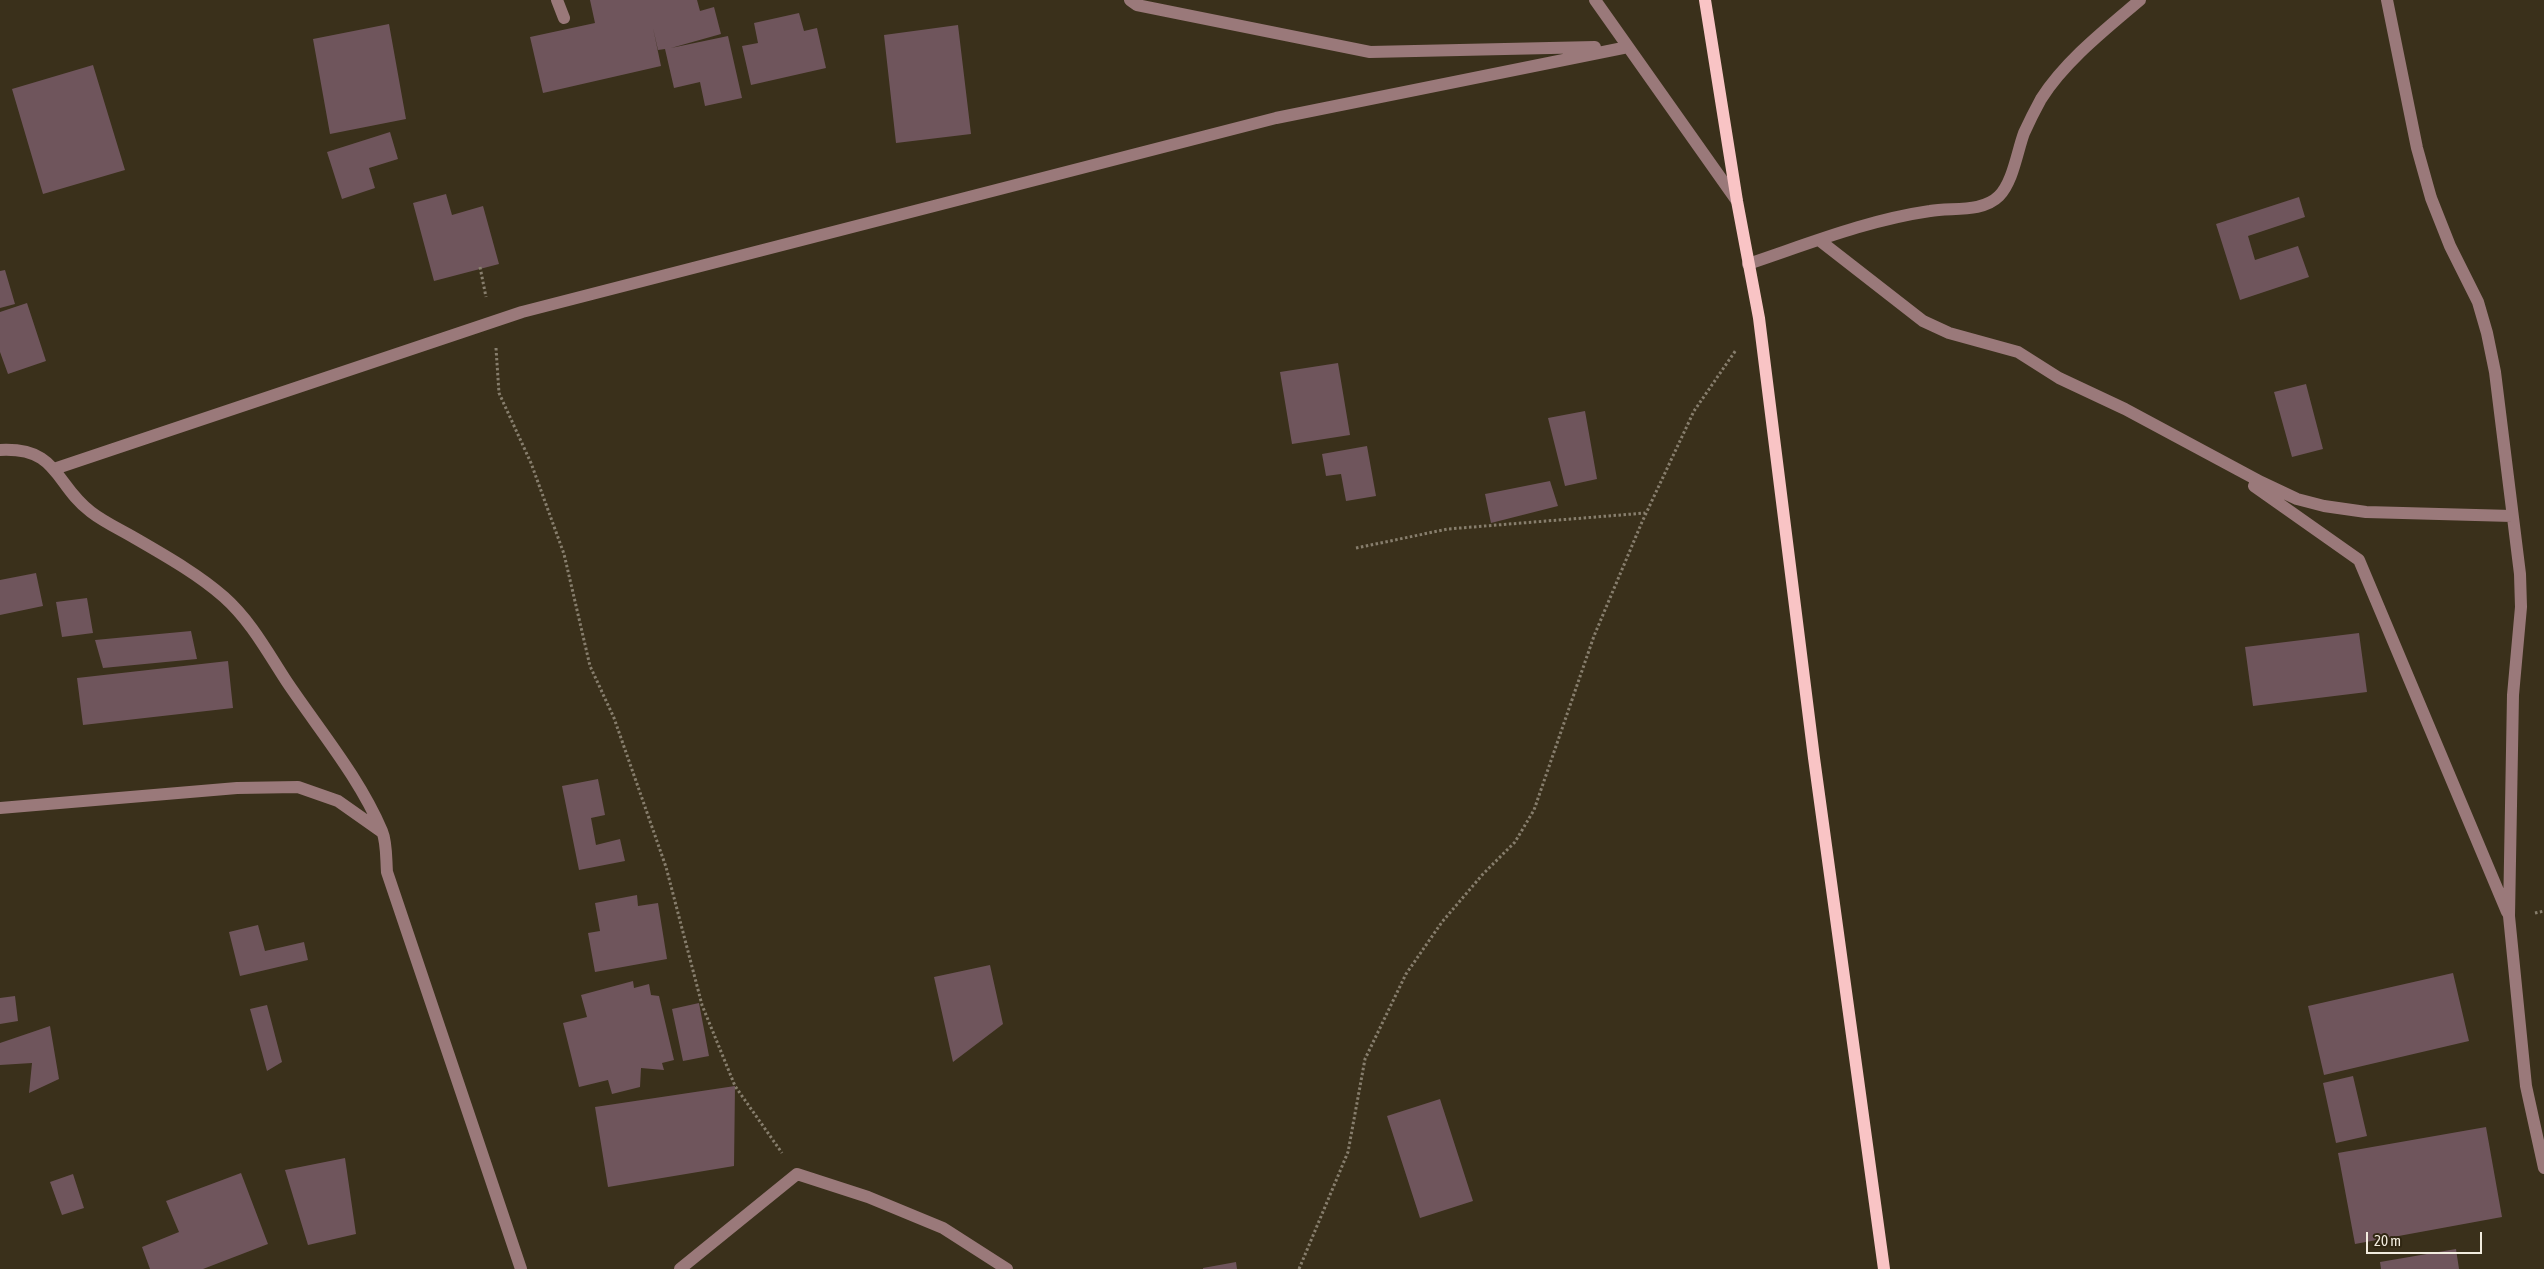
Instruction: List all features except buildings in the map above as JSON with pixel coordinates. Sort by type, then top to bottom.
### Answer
[{"type":"main road","points":[[1706,0],[1737,201],[1758,318],[1814,758],[1884,1269]]},
{"type":"street","points":[[557,0],[564,18]]},
{"type":"street","points":[[1130,0],[1137,4],[1370,52],[1628,46]]},
{"type":"street","points":[[1595,0],[1737,201]]},
{"type":"street","points":[[1748,264],[1895,216],[1939,209],[1980,206],[1993,200],[2003,191],[2025,131],[2041,100],[2055,80],[2140,0]]},
{"type":"street","points":[[2387,0],[2417,148],[2431,198],[2450,246],[2478,302],[2487,334],[2494,372],[2520,574],[2521,607],[2513,695],[2509,916],[2526,1086],[2544,1168]]},
{"type":"street","points":[[54,469],[491,322],[1276,118],[1628,46]]},
{"type":"street","points":[[1818,240],[1923,321],[1949,333],[2018,352],[2059,378],[2125,408],[2220,461],[2297,498],[2324,506],[2366,512],[2512,516]]},
{"type":"street","points":[[0,450],[29,451],[54,469],[82,505],[92,513],[211,586],[241,614],[338,753],[364,795],[384,834],[387,872],[521,1269]]},
{"type":"street","points":[[2220,461],[2359,560],[2509,916]]},
{"type":"street","points":[[0,808],[237,788],[298,787],[338,801],[384,834]]},
{"type":"street","points":[[680,1269],[797,1174],[868,1197],[943,1228],[1007,1269]]},
{"type":"path","points":[[480,267],[495,344],[499,393],[531,463],[564,554],[590,666],[614,718],[666,867],[702,1005],[735,1086],[797,1174]]},
{"type":"path","points":[[1299,1269],[1348,1152],[1365,1059],[1406,974],[1442,922],[1483,874],[1515,842],[1534,810],[1594,636],[1646,512],[1694,410],[1758,318]]},
{"type":"path","points":[[1356,548],[1448,529],[1476,529],[1646,512]]}]
